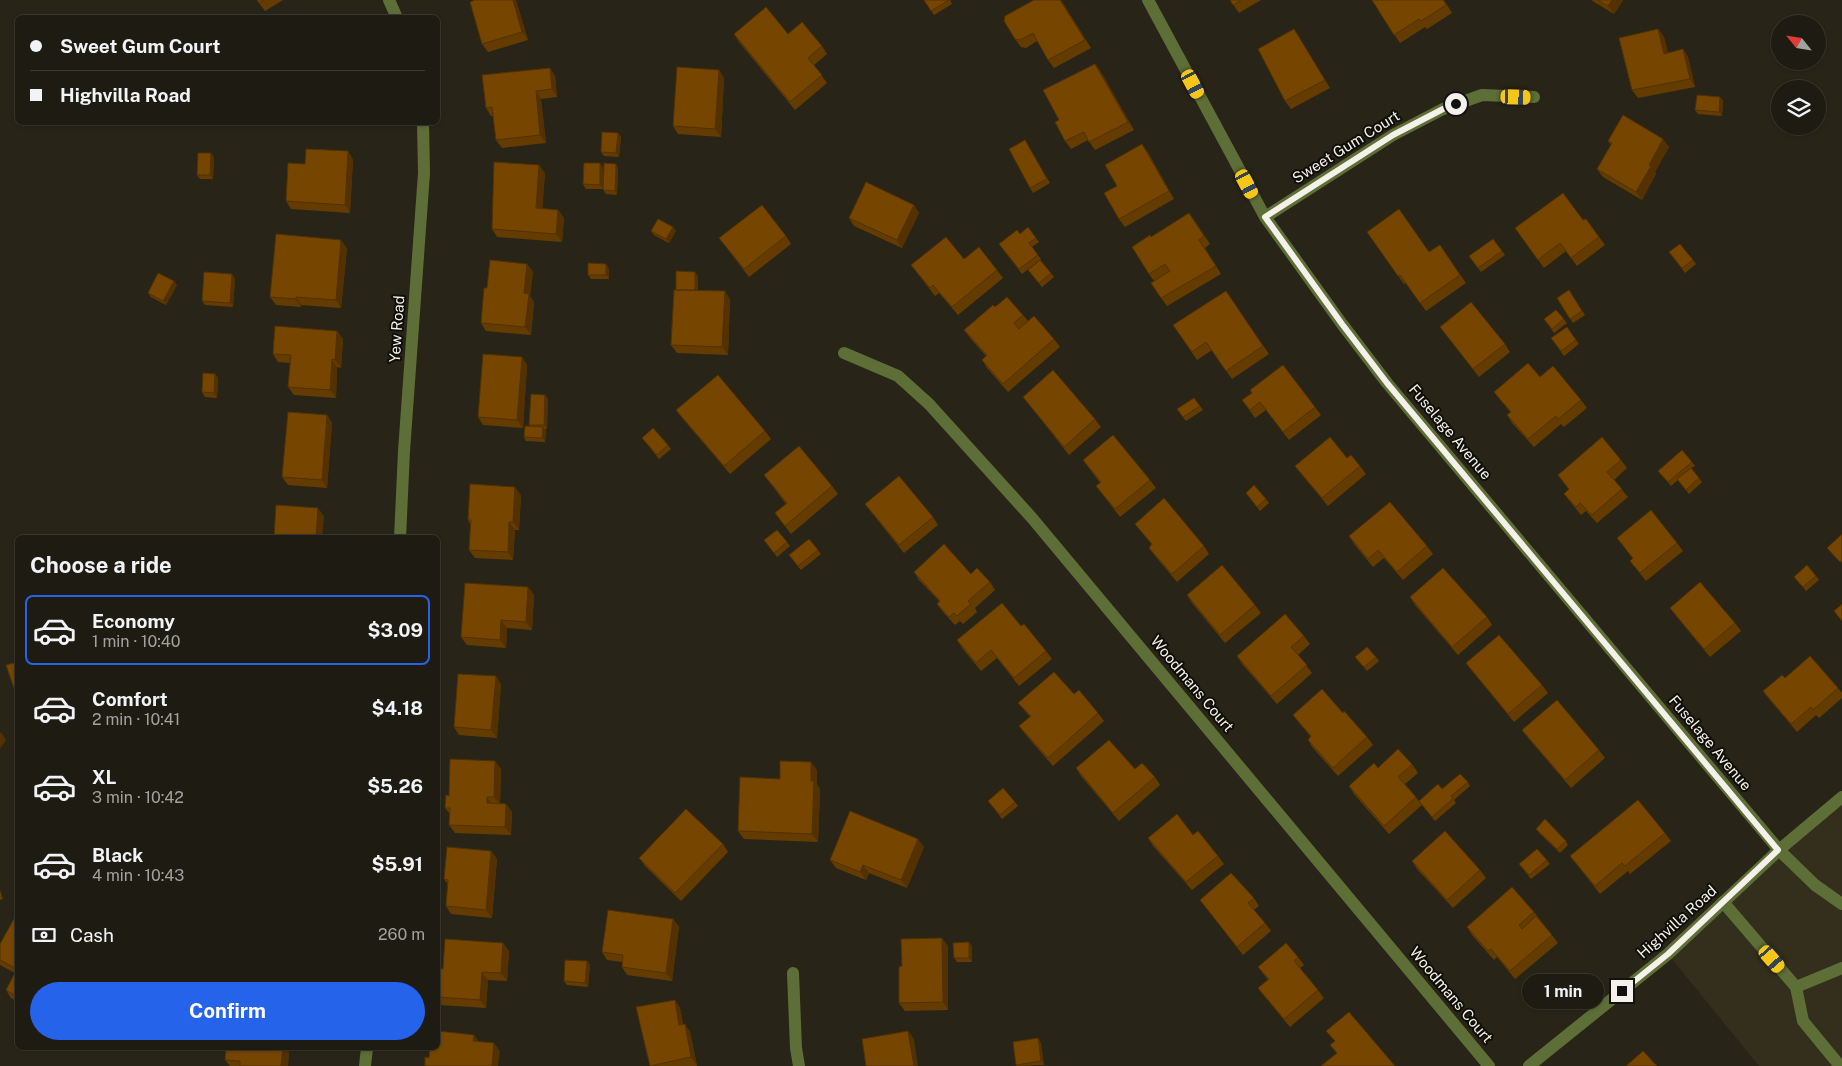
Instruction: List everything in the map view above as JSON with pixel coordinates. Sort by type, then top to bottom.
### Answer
[{"type":"street","points":[[389,0],[396,15]]},
{"type":"street","name":"Fuselage Avenue","points":[[1148,0],[1265,217],[1387,383],[1778,850],[1815,885],[1842,904]]},
{"type":"street","name":"Sweet Gum Court","points":[[1265,217],[1393,135],[1443,109],[1482,95],[1534,97]]},
{"type":"street","name":"Yew Road","points":[[400,535],[404,451],[424,173],[423,125]]},
{"type":"street","name":"Woodmans Court","points":[[844,353],[898,376],[929,404],[972,450],[1032,518],[1489,1066]]},
{"type":"street","name":"Highvilla Road","points":[[1529,1066],[1668,954],[1778,850],[1842,797]]},
{"type":"street","points":[[1723,902],[1796,987],[1802,1021],[1840,1066]]},
{"type":"street","points":[[1796,987],[1842,968]]},
{"type":"street","points":[[793,973],[796,1048],[799,1066]]},
{"type":"street","points":[[365,1066],[367,1050]]},
{"type":"shaded area","points":[[1842,802],[1842,1066],[1759,1066],[1668,954]]},
{"type":"building","points":[[473,0],[513,0],[522,32],[482,44],[470,2]]},
{"type":"building","points":[[924,0],[949,0],[931,11]]},
{"type":"building","points":[[1034,0],[1060,0],[1085,40],[1048,60],[1033,33],[1020,40],[1015,39],[1004,21],[1005,16]]},
{"type":"building","points":[[1230,0],[1241,0],[1233,5]]},
{"type":"building","points":[[1372,0],[1443,0],[1446,5],[1394,35]]},
{"type":"building","points":[[1598,0],[1612,0],[1608,6]]},
{"type":"building","points":[[766,7],[788,34],[802,22],[822,46],[808,58],[822,75],[790,102],[734,34]]},
{"type":"building","points":[[1294,29],[1325,80],[1285,101],[1258,49]]},
{"type":"building","points":[[1658,29],[1664,54],[1683,49],[1690,79],[1632,90],[1619,38]]},
{"type":"building","points":[[1095,64],[1128,122],[1089,142],[1084,132],[1065,141],[1055,122],[1059,120],[1043,90]]},
{"type":"building","points":[[677,67],[719,70],[715,129],[673,126]]},
{"type":"building","points":[[550,68],[552,89],[536,91],[540,135],[496,140],[492,107],[486,108],[482,75]]},
{"type":"building","points":[[1697,95],[1720,97],[1719,112],[1695,110]]},
{"type":"building","points":[[1623,115],[1663,139],[1649,165],[1651,166],[1636,192],[1597,169],[1612,143],[1608,141]]},
{"type":"building","points":[[602,132],[618,133],[616,153],[601,152]]},
{"type":"building","points":[[1025,140],[1047,179],[1030,188],[1009,149]]},
{"type":"building","points":[[1142,144],[1169,191],[1119,219],[1104,193],[1117,186],[1105,165]]},
{"type":"building","points":[[306,149],[348,151],[345,205],[286,201],[288,163],[305,164]]},
{"type":"building","points":[[198,153],[211,153],[210,175],[197,175]]},
{"type":"building","points":[[494,162],[539,165],[536,208],[558,210],[556,234],[492,229]]},
{"type":"building","points":[[584,163],[600,163],[600,185],[583,184]]},
{"type":"building","points":[[604,163],[616,164],[615,191],[603,190]]},
{"type":"building","points":[[866,182],[914,205],[897,240],[849,218]]},
{"type":"building","points":[[1563,193],[1583,220],[1586,219],[1599,237],[1571,258],[1560,243],[1538,260],[1515,228]]},
{"type":"building","points":[[762,205],[786,236],[744,269],[719,238]]},
{"type":"building","points":[[1399,209],[1429,252],[1440,245],[1460,275],[1420,303],[1367,232]]},
{"type":"building","points":[[1189,213],[1204,236],[1199,240],[1216,266],[1161,298],[1151,283],[1170,271],[1165,264],[1149,274],[1132,247]]},
{"type":"building","points":[[658,219],[673,227],[666,239],[651,231]]},
{"type":"building","points":[[1028,227],[1036,238],[1029,243],[1038,255],[1019,269],[999,244],[1017,230],[1020,234]]},
{"type":"building","points":[[276,234],[341,240],[336,300],[270,297]]},
{"type":"building","points":[[946,237],[964,259],[979,247],[997,270],[952,307],[933,285],[930,288],[911,265]]},
{"type":"building","points":[[1493,239],[1502,251],[1478,268],[1469,256]]},
{"type":"building","points":[[1680,244],[1693,260],[1682,268],[1669,252]]},
{"type":"building","points":[[490,260],[527,264],[524,293],[529,294],[525,327],[481,323],[484,288],[487,288]]},
{"type":"building","points":[[1040,260],[1051,273],[1039,283],[1028,270]]},
{"type":"building","points":[[588,263],[606,264],[606,275],[588,275]]},
{"type":"building","points":[[676,271],[695,272],[695,290],[676,290]]},
{"type":"building","points":[[204,272],[232,274],[230,303],[202,301]]},
{"type":"building","points":[[158,273],[174,281],[163,301],[148,293]]},
{"type":"building","points":[[674,290],[725,291],[722,347],[671,345]]},
{"type":"building","points":[[1569,290],[1582,311],[1570,319],[1557,298]]},
{"type":"building","points":[[1226,291],[1263,346],[1226,371],[1206,342],[1192,352],[1173,325]]},
{"type":"building","points":[[1007,297],[1023,315],[1014,323],[1019,329],[1034,316],[1054,339],[1003,384],[982,360],[987,355],[964,330],[993,305],[995,307]]},
{"type":"building","points":[[1471,302],[1505,344],[1473,369],[1440,327]]},
{"type":"building","points":[[1556,310],[1564,319],[1552,329],[1544,319]]},
{"type":"building","points":[[275,326],[337,331],[335,360],[332,359],[330,390],[288,387],[291,355],[273,354]]},
{"type":"building","points":[[1567,327],[1576,340],[1561,351],[1551,338]]},
{"type":"building","points":[[483,354],[522,357],[517,420],[478,417]]},
{"type":"building","points":[[1528,363],[1540,377],[1553,366],[1581,400],[1558,419],[1556,416],[1528,439],[1507,415],[1511,412],[1494,392]]},
{"type":"building","points":[[1283,365],[1315,407],[1283,432],[1260,402],[1250,410],[1242,400],[1252,393],[1250,390]]},
{"type":"building","points":[[1053,370],[1095,419],[1064,447],[1023,397]]},
{"type":"building","points":[[203,373],[215,374],[214,393],[202,392]]},
{"type":"building","points":[[718,375],[765,431],[724,466],[676,410]]},
{"type":"building","points":[[531,394],[545,395],[544,425],[529,425]]},
{"type":"building","points":[[1194,398],[1200,406],[1183,417],[1177,409]]},
{"type":"building","points":[[288,412],[327,415],[322,480],[282,477]]},
{"type":"building","points":[[525,426],[543,427],[542,438],[524,437]]},
{"type":"building","points":[[653,428],[668,445],[657,455],[642,438]]},
{"type":"building","points":[[1113,435],[1150,480],[1115,509],[1096,486],[1101,482],[1083,460]]},
{"type":"building","points":[[1330,437],[1347,458],[1351,455],[1360,466],[1322,498],[1295,466]]},
{"type":"building","points":[[1602,437],[1621,460],[1607,472],[1622,489],[1592,515],[1580,503],[1576,507],[1564,494],[1569,489],[1558,475]]},
{"type":"building","points":[[799,446],[832,486],[785,526],[775,513],[787,503],[764,475]]},
{"type":"building","points":[[1682,450],[1692,462],[1668,482],[1658,471]]},
{"type":"building","points":[[1691,468],[1699,478],[1686,490],[1677,479]]},
{"type":"building","points":[[899,476],[933,517],[899,545],[865,504]]},
{"type":"building","points":[[470,484],[515,487],[513,522],[509,522],[508,552],[469,550],[471,520],[468,520]]},
{"type":"building","points":[[1254,485],[1266,499],[1257,507],[1246,493]]},
{"type":"building","points":[[1164,498],[1204,546],[1172,574],[1149,548],[1152,544],[1135,524]]},
{"type":"building","points":[[1390,502],[1427,546],[1397,572],[1378,550],[1368,559],[1349,536]]},
{"type":"building","points":[[276,505],[318,508],[316,535],[274,535]]},
{"type":"building","points":[[1651,510],[1677,543],[1640,573],[1630,561],[1633,558],[1617,538]]},
{"type":"building","points":[[777,530],[787,542],[774,553],[764,540]]},
{"type":"building","points":[[1842,534],[1842,561],[1840,562],[1827,548]]},
{"type":"building","points":[[809,539],[818,550],[798,566],[789,555]]},
{"type":"building","points":[[944,544],[971,574],[977,568],[990,582],[968,601],[971,604],[957,616],[954,613],[949,617],[937,604],[940,601],[914,572]]},
{"type":"building","points":[[1222,565],[1255,605],[1220,635],[1187,595]]},
{"type":"building","points":[[1807,565],[1816,576],[1803,587],[1794,577]]},
{"type":"building","points":[[1443,568],[1487,617],[1452,647],[1410,597]]},
{"type":"building","points":[[1700,582],[1735,623],[1704,649],[1670,608]]},
{"type":"building","points":[[465,583],[528,587],[526,622],[501,620],[500,640],[461,637]]},
{"type":"building","points":[[1002,603],[1021,626],[1024,624],[1046,651],[1014,678],[991,650],[976,663],[957,640]]},
{"type":"building","points":[[1842,604],[1842,621],[1834,611]]},
{"type":"building","points":[[1285,614],[1304,636],[1291,647],[1307,665],[1271,696],[1237,656]]},
{"type":"building","points":[[1499,635],[1542,685],[1508,714],[1466,663]]},
{"type":"building","points":[[1367,647],[1376,657],[1364,667],[1355,657]]},
{"type":"building","points":[[1810,656],[1838,688],[1813,710],[1811,707],[1791,724],[1763,691],[1782,675],[1785,678]]},
{"type":"building","points":[[15,663],[15,691],[6,665]]},
{"type":"building","points":[[1054,672],[1074,694],[1079,690],[1098,713],[1048,758],[1019,726],[1031,716],[1018,703]]},
{"type":"building","points":[[458,674],[496,676],[491,730],[454,727]]},
{"type":"building","points":[[1322,689],[1367,737],[1333,768],[1308,740],[1311,736],[1293,715]]},
{"type":"building","points":[[1557,700],[1599,750],[1565,780],[1522,730]]},
{"type":"building","points":[[1109,740],[1135,769],[1142,763],[1155,777],[1113,813],[1076,768]]},
{"type":"building","points":[[1398,749],[1412,764],[1398,777],[1416,797],[1384,826],[1349,786],[1374,763],[1378,768]]},
{"type":"building","points":[[450,759],[495,761],[494,797],[487,797],[487,803],[506,804],[505,827],[449,825],[450,808],[445,808],[446,795],[449,796]]},
{"type":"building","points":[[780,761],[811,762],[811,781],[814,781],[812,834],[738,831],[740,777],[780,779]]},
{"type":"building","points":[[1460,774],[1468,782],[1451,796],[1453,799],[1432,817],[1419,801],[1438,784],[1442,789]]},
{"type":"building","points":[[1003,788],[1015,802],[1000,815],[988,801]]},
{"type":"building","points":[[1638,800],[1665,833],[1625,866],[1622,863],[1595,886],[1570,856]]},
{"type":"building","points":[[686,809],[723,844],[675,893],[639,858]]},
{"type":"building","points":[[850,811],[918,839],[901,880],[863,865],[860,872],[830,860]]},
{"type":"building","points":[[1177,814],[1193,835],[1198,831],[1218,856],[1186,882],[1148,838]]},
{"type":"building","points":[[1545,819],[1566,841],[1557,849],[1536,829]]},
{"type":"building","points":[[1445,831],[1480,870],[1447,900],[1412,861]]},
{"type":"building","points":[[447,847],[491,851],[486,910],[446,906],[448,880],[444,879]]},
{"type":"building","points":[[1537,849],[1547,860],[1529,875],[1519,864]]},
{"type":"building","points":[[1231,873],[1254,898],[1248,903],[1265,923],[1237,947],[1200,900]]},
{"type":"building","points":[[1512,887],[1534,912],[1519,925],[1522,929],[1536,916],[1552,935],[1510,971],[1491,949],[1488,951],[1467,927]]},
{"type":"building","points":[[608,910],[673,919],[666,973],[622,967],[623,955],[602,952]]},
{"type":"building","points":[[15,917],[15,968],[0,960],[0,944]]},
{"type":"building","points":[[942,938],[943,1002],[899,1003],[899,967],[902,966],[901,939]]},
{"type":"building","points":[[445,939],[503,943],[501,973],[482,972],[480,1000],[440,997],[440,968],[443,969]]},
{"type":"building","points":[[969,942],[969,958],[954,958],[953,943]]},
{"type":"building","points":[[1286,943],[1298,957],[1294,961],[1318,990],[1284,1019],[1258,988],[1269,979],[1258,967]]},
{"type":"building","points":[[565,960],[587,961],[585,983],[564,981]]},
{"type":"building","points":[[15,973],[15,995],[6,990]]},
{"type":"building","points":[[675,1000],[679,1025],[685,1024],[691,1057],[650,1066],[636,1007]]},
{"type":"building","points":[[1349,1012],[1395,1066],[1321,1066],[1337,1053],[1330,1045],[1335,1041],[1326,1031]]},
{"type":"building","points":[[440,1031],[474,1035],[473,1041],[494,1043],[492,1066],[425,1066],[425,1057],[429,1058],[430,1050],[440,1050]]},
{"type":"building","points":[[908,1031],[914,1066],[866,1066],[862,1039]]},
{"type":"building","points":[[1038,1038],[1041,1061],[1016,1065],[1013,1042]]},
{"type":"building","points":[[226,1050],[283,1050],[281,1066],[240,1066],[240,1061],[225,1060]]},
{"type":"building","points":[[1643,1051],[1657,1066],[1626,1066]]},
{"type":"route","points":[[1456,104],[1393,135],[1265,217],[1387,383],[1778,850],[1668,954],[1622,991]]}]
